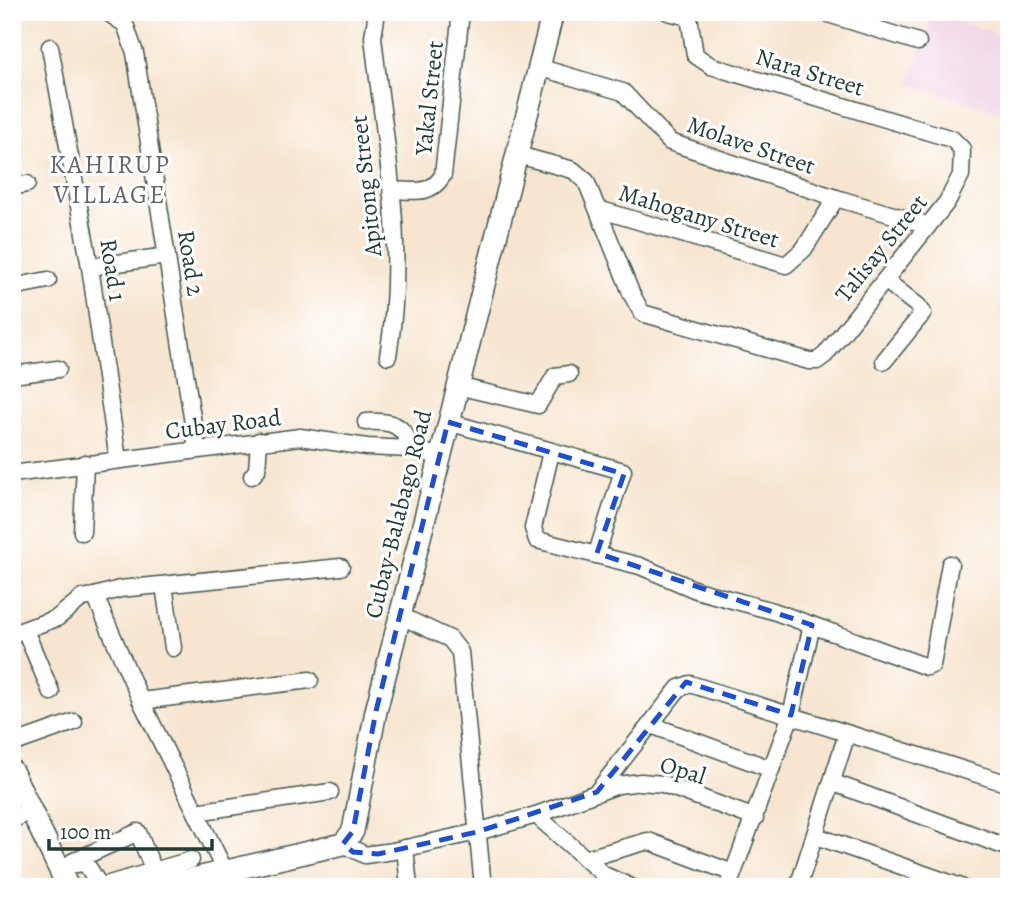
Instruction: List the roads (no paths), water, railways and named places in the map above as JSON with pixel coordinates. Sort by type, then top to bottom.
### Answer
[{"type":"main road","name":"Cubay-Balabago Road","points":[[343,844],[353,831],[376,711],[553,12]]},
{"type":"main road","points":[[12,771],[68,887]]},
{"type":"main road","points":[[15,812],[61,872]]},
{"type":"main road","points":[[157,881],[225,871],[343,844]]},
{"type":"street","name":"Road 2","points":[[107,12],[125,24],[135,53],[197,449]]},
{"type":"street","name":"Apitong Street","points":[[377,12],[373,37],[394,190],[397,288],[388,356]]},
{"type":"street","name":"Yakal Street","points":[[394,190],[429,191],[443,175],[461,12]]},
{"type":"street","name":"Nara Street","points":[[668,12],[689,15],[695,55],[711,66],[953,139],[964,155]]},
{"type":"street","points":[[822,12],[918,42]]},
{"type":"street","name":"Road 1","points":[[50,47],[90,267],[118,460]]},
{"type":"street","name":"Molave Street","points":[[538,67],[623,92],[670,142],[836,198],[927,225]]},
{"type":"street","points":[[518,155],[580,175],[598,209]]},
{"type":"street","name":"Talisay Street","points":[[598,209],[632,295],[642,313],[817,361],[885,281],[955,189],[961,176],[964,155]]},
{"type":"street","name":"Mahogany Street","points":[[598,209],[786,265],[804,249],[836,198]]},
{"type":"street","points":[[90,267],[167,256]]},
{"type":"street","points":[[12,287],[48,280]]},
{"type":"street","points":[[884,361],[923,313],[918,306],[885,281]]},
{"type":"street","points":[[12,375],[58,369]]},
{"type":"street","points":[[457,386],[538,405],[555,376],[569,374]]},
{"type":"street","points":[[366,422],[394,423],[405,432],[411,449]]},
{"type":"street","points":[[449,422],[623,471],[597,553]]},
{"type":"street","name":"Cubay Road","points":[[12,474],[259,441],[312,438],[367,447],[411,449],[439,456]]},
{"type":"street","points":[[252,476],[257,470],[259,441]]},
{"type":"street","points":[[551,452],[534,522],[534,535],[543,542],[597,553],[640,566],[695,590],[811,625],[930,667],[950,564]]},
{"type":"street","points":[[82,532],[85,463]]},
{"type":"street","points":[[51,692],[19,632],[57,618],[82,598],[120,589],[341,567]]},
{"type":"street","points":[[164,585],[173,648]]},
{"type":"street","points":[[95,596],[141,701],[225,871]]},
{"type":"street","points":[[401,616],[450,639],[460,652],[483,887]]},
{"type":"street","points":[[588,859],[648,841],[731,880],[791,715],[811,625]]},
{"type":"street","points":[[141,701],[310,680]]},
{"type":"street","points":[[597,792],[679,688],[690,684],[1009,783]]},
{"type":"street","points":[[12,744],[74,722]]},
{"type":"street","points":[[651,725],[771,769]]},
{"type":"street","points":[[798,887],[834,783],[847,734]]},
{"type":"street","name":"Opal","points":[[343,844],[365,855],[405,848],[536,815],[597,792],[630,783],[655,782],[755,818]]},
{"type":"street","points":[[834,783],[1009,848]]},
{"type":"street","points":[[196,812],[330,792]]},
{"type":"street","points":[[536,815],[604,875],[631,887]]},
{"type":"street","points":[[61,872],[138,832],[157,881]]},
{"type":"street","points":[[816,836],[961,887]]},
{"type":"street","points":[[405,848],[409,887]]},
{"type":"street","points":[[61,872],[84,863],[90,867],[95,881],[102,886],[157,881],[191,860]]},
{"type":"district","name":"KAHIRUP VILLAGE","points":[[110,179]]}]
